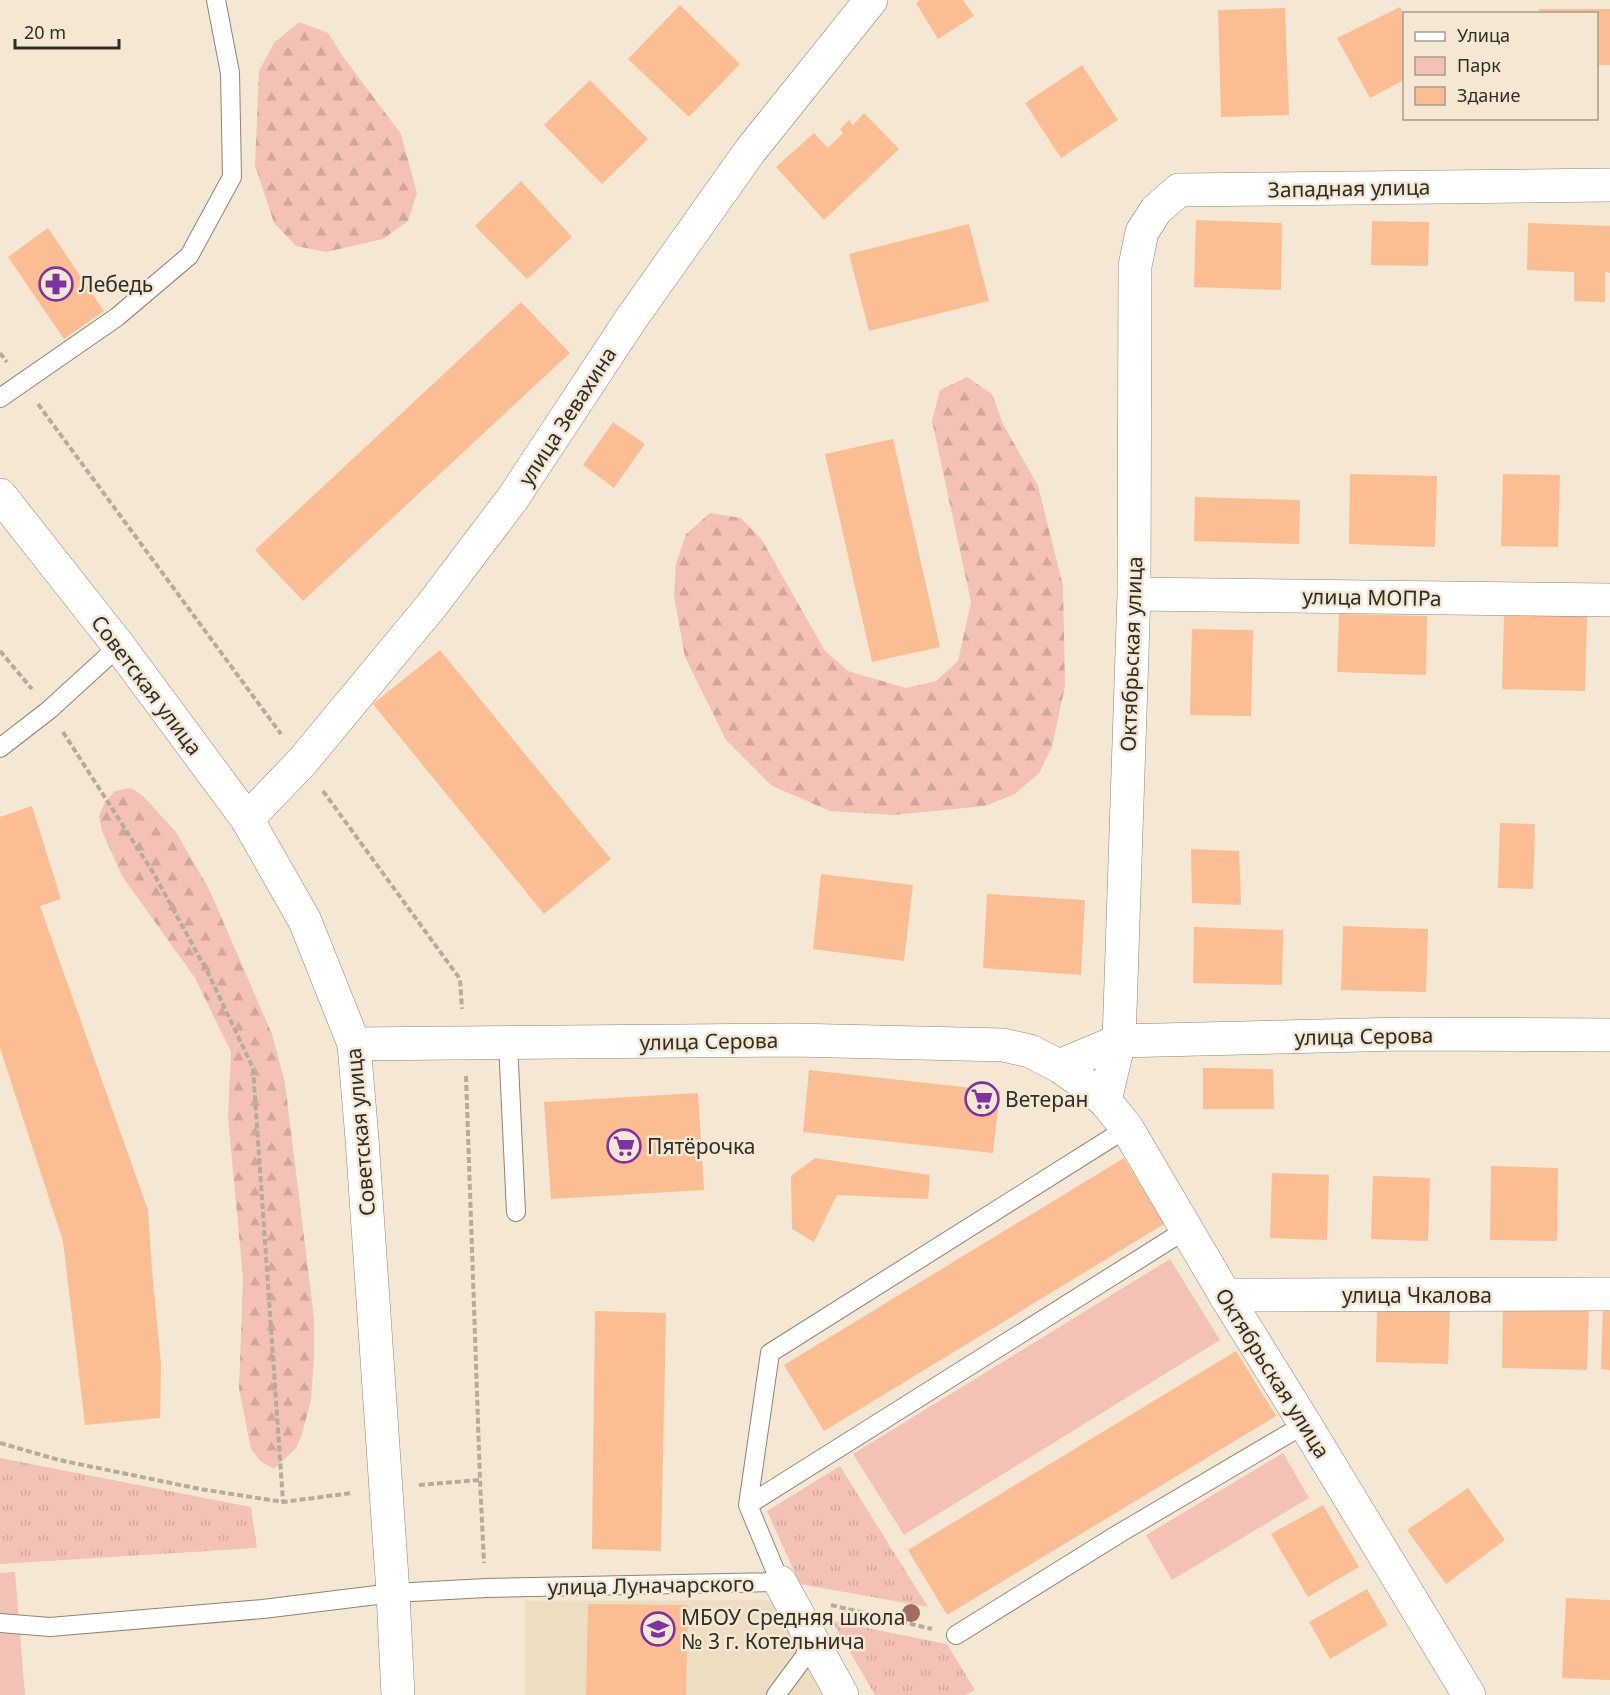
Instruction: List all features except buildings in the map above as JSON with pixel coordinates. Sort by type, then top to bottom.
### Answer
[{"type":"street","name":"улица Зевахина","points":[[247,819],[302,762],[466,561],[513,498],[631,319],[750,151],[871,0]]},
{"type":"street","name":"Западная улица","points":[[1135,266],[1142,232],[1156,210],[1179,190],[1610,185]]},
{"type":"street","name":"Октябрьская улица","points":[[1105,1101],[1119,1041],[1134,594],[1135,266]]},
{"type":"street","name":"Советская улица","points":[[0,495],[119,646],[247,819],[305,921],[354,1044],[386,1488],[398,1695]]},
{"type":"street","name":"улица МОПРа","points":[[1134,594],[1610,600]]},
{"type":"street","name":"улица Серова","points":[[1119,1041],[1403,1034],[1610,1035]]},
{"type":"street","name":"улица Серова","points":[[354,1044],[793,1040],[1003,1045],[1030,1051],[1059,1066]]},
{"type":"street","points":[[1059,1066],[1119,1041]]},
{"type":"street","name":"Октябрьская улица","points":[[1059,1066],[1105,1101],[1127,1128],[1225,1295],[1469,1695]]},
{"type":"street","name":"улица Чкалова","points":[[1225,1295],[1610,1294]]},
{"type":"street","points":[[784,1589],[842,1695]]},
{"type":"lane","points":[[0,398],[117,317],[189,256],[195,246],[232,177],[230,73],[216,0]]},
{"type":"lane","points":[[0,748],[49,710],[119,646]]},
{"type":"lane","points":[[508,1043],[516,1212]]},
{"type":"lane","points":[[784,1589],[748,1505],[770,1353],[1127,1128]]},
{"type":"lane","points":[[748,1505],[1187,1229]]},
{"type":"lane","points":[[956,1635],[1120,1533],[1305,1424]]},
{"type":"lane","name":"улица Луначарского","points":[[0,1623],[50,1627],[262,1609],[393,1593],[486,1588],[784,1589]]},
{"type":"lane","points":[[776,1695],[805,1656],[809,1634]]},
{"type":"path","points":[[0,651],[49,710],[154,874],[209,975],[253,1068],[283,1502]]},
{"type":"path","points":[[0,1443],[59,1460],[200,1490],[283,1502],[386,1488],[480,1480]]},
{"type":"path","points":[[784,1589],[956,1635]]},
{"type":"shaded area","name":"МБОУ Средняя школа № 3 г. Котельнича","points":[[775,1600],[825,1695],[525,1695],[525,1601]]},
{"type":"green space","points":[[299,22],[328,33],[401,134],[417,193],[408,221],[383,239],[326,252],[296,246],[274,223],[255,165],[259,71],[274,43]]},
{"type":"green space","points":[[967,377],[992,394],[1003,424],[1038,486],[1063,586],[1065,686],[1052,747],[1039,773],[1015,794],[985,806],[894,815],[830,811],[772,786],[726,740],[685,657],[674,596],[676,564],[686,534],[710,513],[741,518],[762,540],[825,651],[848,671],[906,688],[936,681],[958,661],[971,602],[932,421],[940,390]]},
{"type":"green space","points":[[131,788],[143,796],[176,832],[209,889],[272,1034],[285,1083],[314,1318],[314,1359],[311,1400],[302,1434],[296,1448],[274,1469],[260,1461],[251,1449],[239,1389],[243,1278],[228,1117],[231,1052],[195,978],[122,876],[102,831],[99,816],[105,802],[115,791]]},
{"type":"green space","points":[[1170,1259],[1220,1340],[904,1535],[853,1454]]},
{"type":"green space","points":[[1283,1453],[1309,1498],[1172,1580],[1146,1535]]},
{"type":"green space","points":[[0,1458],[251,1507],[257,1548],[0,1564]]},
{"type":"green space","points":[[840,1466],[928,1607],[800,1584],[767,1511]]},
{"type":"green space","points":[[15,1572],[25,1695],[0,1695],[0,1573]]},
{"type":"green space","points":[[832,1621],[947,1644],[975,1690],[965,1695],[875,1695]]},
{"type":"place","name":"Лебедь","points":[[56,284]]},
{"type":"place","name":"Ветеран","points":[[982,1099]]},
{"type":"place","name":"Пятёрочка","points":[[624,1146]]},
{"type":"place","name":"МБОУ Средняя школа № 3 г. Котельнича","points":[[658,1629]]}]
